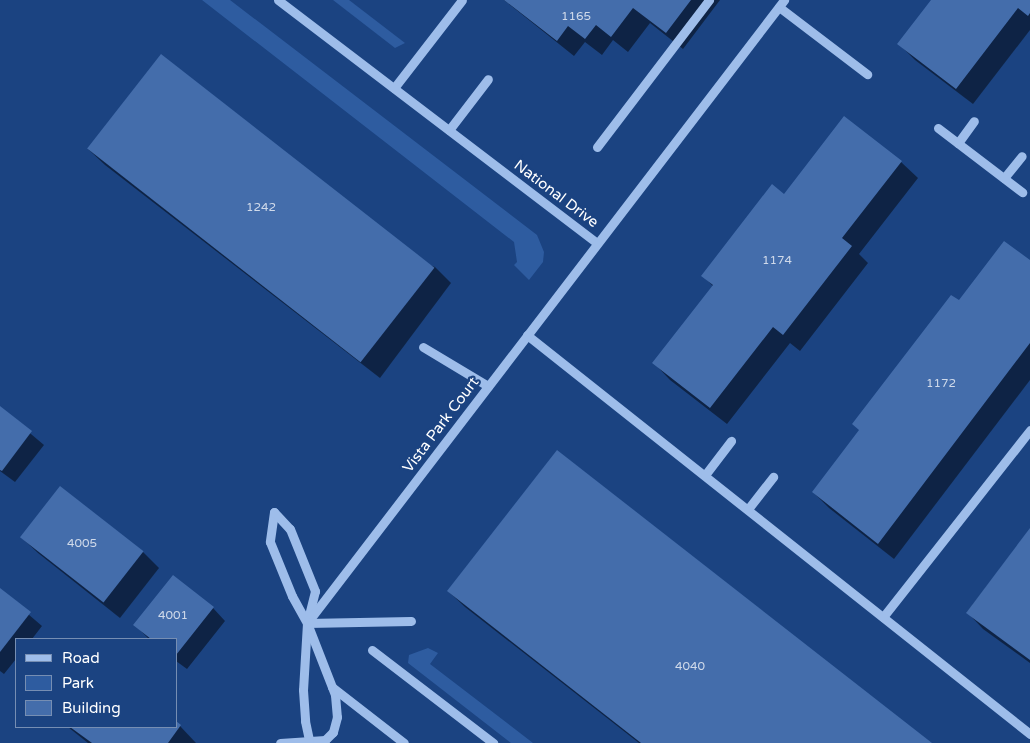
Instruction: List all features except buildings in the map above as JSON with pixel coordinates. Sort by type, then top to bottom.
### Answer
[{"type":"street","name":"National Drive","points":[[278,0],[597,243],[781,3]]},
{"type":"street","points":[[394,88],[462,0]]},
{"type":"street","points":[[597,147],[709,0]]},
{"type":"street","points":[[781,3],[867,74]]},
{"type":"street","points":[[449,130],[488,79]]},
{"type":"street","points":[[958,143],[974,122]]},
{"type":"street","points":[[938,128],[1022,192]]},
{"type":"street","points":[[1004,178],[1022,156]]},
{"type":"street","name":"Vista Park Court","points":[[307,623],[597,243]]},
{"type":"street","points":[[527,335],[1030,734]]},
{"type":"street","points":[[423,348],[488,386]]},
{"type":"street","points":[[883,617],[1030,430]]},
{"type":"street","points":[[705,475],[731,442]]},
{"type":"street","points":[[748,509],[773,477]]},
{"type":"street","points":[[280,743],[325,740],[334,732],[337,717],[332,687],[307,623],[292,596],[270,542],[274,512],[290,528],[315,591],[307,623],[303,696],[309,740]]},
{"type":"street","points":[[307,623],[411,621]]},
{"type":"street","points":[[372,650],[492,743]]},
{"type":"street","points":[[332,687],[404,743]]},
{"type":"green space","points":[[202,0],[230,0],[537,235],[544,252],[543,262],[529,280],[514,265],[517,262],[514,242]]},
{"type":"green space","points":[[333,0],[349,0],[405,43],[395,48]]},
{"type":"green space","points":[[428,648],[438,653],[430,664],[533,743],[511,743],[408,663],[409,655]]}]
